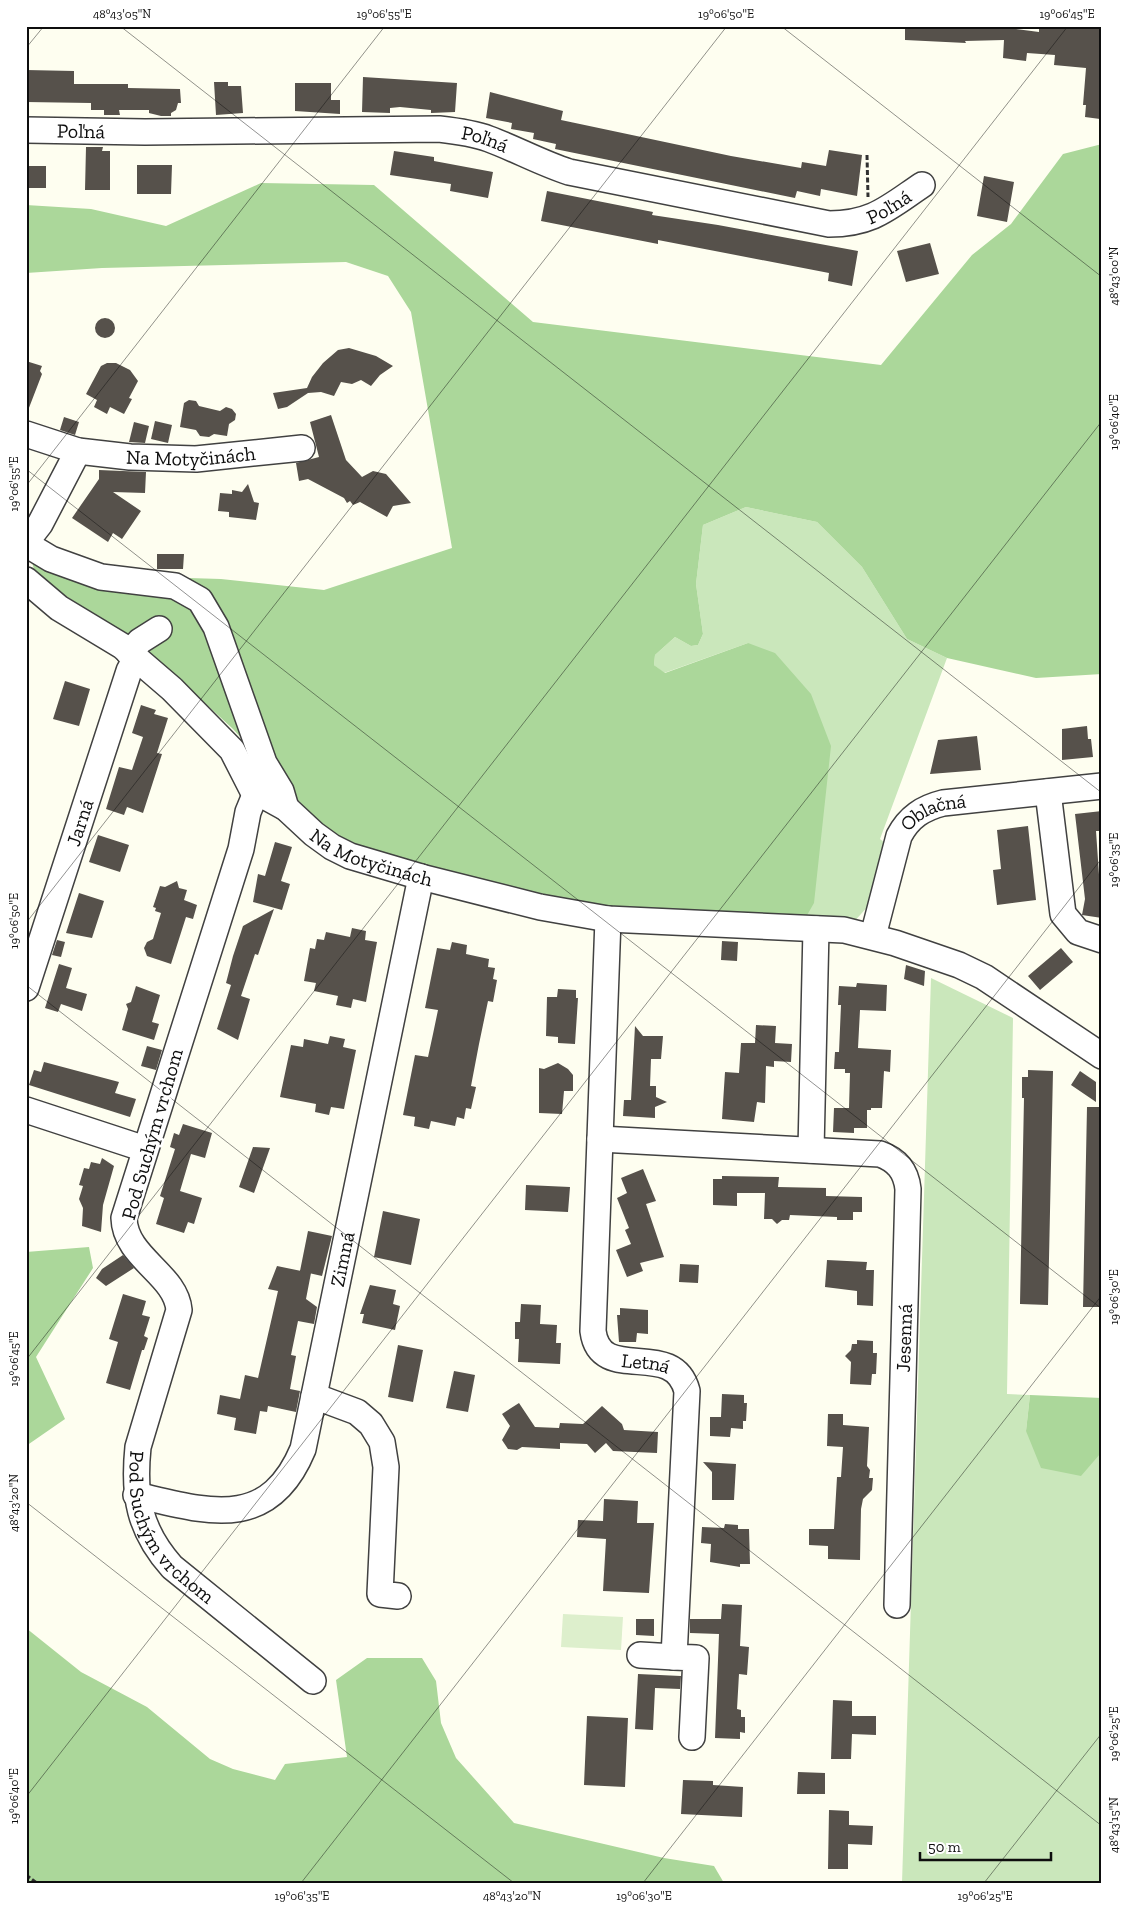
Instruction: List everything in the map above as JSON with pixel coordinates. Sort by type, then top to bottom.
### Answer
[{"type":"street","name":"Poľná","points":[[26,130],[145,132],[440,129],[466,132],[569,172],[810,222],[848,224],[867,210],[922,185]]},
{"type":"street","name":"Na Motyčinách","points":[[26,434],[78,451],[130,457],[196,458],[302,448]]},
{"type":"street","points":[[78,451],[40,524],[26,543],[51,559],[100,577],[175,586],[200,600],[216,627],[264,762],[281,792],[286,808]]},
{"type":"street","points":[[26,580],[59,608],[132,656],[172,689],[219,735],[241,764],[255,795]]},
{"type":"street","points":[[132,656],[140,641],[159,629]]},
{"type":"street","name":"Jarná","points":[[26,988],[129,671],[132,656]]},
{"type":"street","name":"Oblačná","points":[[873,936],[897,844],[904,827],[911,818],[929,806],[1102,786]]},
{"type":"street","points":[[1048,792],[1063,914],[1078,932],[1102,940]]},
{"type":"street","name":"Na Motyčinách","points":[[255,795],[266,797],[286,808],[314,834],[350,856],[421,877],[540,906],[608,919],[844,930],[873,936],[959,965],[984,976],[1102,1056]]},
{"type":"street","name":"Pod Suchým vrchom","points":[[255,795],[248,812],[241,849],[126,1210],[124,1227],[130,1242],[176,1296],[180,1310],[138,1448],[135,1471],[136,1496],[147,1532],[157,1551],[172,1567],[313,1681]]},
{"type":"street","name":"Zimná","points":[[136,1496],[215,1512],[229,1511],[255,1504],[279,1487],[296,1465],[303,1449],[421,877]]},
{"type":"street","name":"Letná","points":[[608,919],[593,1331],[596,1346],[601,1352],[613,1359],[658,1363],[671,1367],[682,1377],[687,1391],[674,1657]]},
{"type":"street","points":[[811,1150],[816,929]]},
{"type":"street","points":[[26,1110],[145,1149]]},
{"type":"street","name":"Jesenná","points":[[600,1139],[880,1154],[899,1166],[907,1180],[889,1600]]},
{"type":"street","points":[[314,1396],[357,1412],[371,1424],[382,1442],[386,1467],[380,1594],[398,1596]]},
{"type":"street","points":[[640,1655],[696,1658],[692,1737]]},
{"type":"path","points":[[867,155],[867,210]]},
{"type":"path","points":[[26,1875],[37,1883]]},
{"type":"green space","points":[[1102,144],[1102,674],[1036,678],[947,658],[907,639],[862,567],[817,522],[746,507],[703,525],[696,584],[703,634],[698,645],[691,646],[675,637],[655,655],[654,665],[665,673],[748,643],[775,653],[811,694],[831,746],[814,903],[806,917],[611,908],[496,887],[357,849],[320,824],[233,729],[147,650],[36,576],[31,559],[156,577],[221,579],[324,590],[452,548],[411,312],[388,276],[346,262],[102,268],[26,273],[26,205],[91,209],[166,226],[261,183],[374,185],[533,322],[881,365],[972,255],[1011,224],[1063,154]]},
{"type":"green space","points":[[746,507],[817,522],[862,567],[907,639],[947,658],[880,839],[885,843],[870,904],[852,924],[806,917],[748,643],[664,673],[654,665],[655,655],[675,637],[691,646],[698,645],[703,634],[696,584],[703,525]]},
{"type":"green space","points":[[931,978],[1013,1018],[1007,1394],[1030,1395],[1026,1431],[1100,1454],[1102,1432],[1102,1883],[902,1883]]},
{"type":"green space","points":[[89,1247],[93,1268],[36,1357],[65,1419],[26,1446],[26,1252]]},
{"type":"green space","points":[[1030,1395],[1102,1398],[1100,1454],[1081,1476],[1041,1468],[1026,1431]]},
{"type":"green space","points":[[563,1614],[623,1617],[621,1650],[561,1647]]},
{"type":"green space","points":[[26,1628],[81,1672],[147,1707],[210,1759],[233,1769],[275,1780],[285,1764],[347,1757],[336,1680],[367,1658],[422,1658],[436,1681],[441,1723],[456,1758],[514,1823],[664,1858],[714,1866],[724,1883],[26,1883]]},
{"type":"building","points":[[905,26],[993,26],[1039,32],[1039,26],[1102,26],[1100,119],[1085,117],[1086,105],[1083,105],[1086,68],[1054,65],[1055,55],[1027,53],[1026,61],[1003,58],[1004,40],[965,41],[966,43],[905,40]]},
{"type":"building","points":[[26,70],[74,71],[74,84],[128,84],[128,88],[180,89],[181,103],[178,103],[176,110],[171,113],[171,116],[161,116],[149,113],[149,110],[119,110],[120,115],[104,115],[104,110],[91,110],[91,103],[26,102]]},
{"type":"building","points":[[363,77],[457,83],[455,112],[431,113],[431,110],[400,107],[390,108],[390,113],[362,112]]},
{"type":"building","points":[[214,82],[228,82],[228,86],[241,86],[243,113],[216,115]]},
{"type":"building","points":[[295,83],[331,83],[331,100],[340,100],[340,114],[295,111]]},
{"type":"building","points":[[490,92],[563,111],[561,120],[731,156],[801,168],[802,162],[826,166],[829,150],[862,155],[857,196],[821,189],[820,196],[797,191],[795,198],[555,149],[556,144],[533,139],[534,133],[511,129],[512,123],[486,118]]},
{"type":"building","points":[[86,147],[103,147],[102,151],[110,151],[110,190],[85,190]]},
{"type":"building","points":[[394,151],[434,157],[434,161],[493,172],[488,198],[450,191],[451,184],[390,175]]},
{"type":"building","points":[[137,165],[172,165],[171,194],[137,194]]},
{"type":"building","points":[[26,166],[46,166],[46,188],[26,188]]},
{"type":"building","points":[[984,176],[1014,182],[1007,222],[977,216]]},
{"type":"building","points":[[547,191],[653,212],[652,215],[718,225],[858,251],[852,286],[828,281],[829,273],[658,240],[658,244],[541,221]]},
{"type":"building","points":[[930,243],[939,274],[906,282],[897,251]]},
{"type":"building","points":[[105,318],[112,321],[115,328],[112,335],[105,338],[98,335],[95,328],[98,321]]},
{"type":"building","points":[[349,348],[376,356],[393,366],[380,375],[371,386],[361,380],[352,384],[341,382],[334,396],[321,392],[308,393],[287,407],[278,409],[273,393],[307,388],[312,377],[323,363],[338,350]]},
{"type":"building","points":[[26,361],[42,366],[40,371],[42,374],[27,413]]},
{"type":"building","points":[[107,363],[116,363],[130,370],[138,381],[129,398],[132,399],[124,414],[110,407],[107,414],[94,407],[97,400],[86,394],[101,366]]},
{"type":"building","points":[[189,400],[196,401],[199,406],[220,411],[226,407],[232,409],[236,414],[235,420],[229,424],[227,436],[214,434],[209,437],[200,436],[196,430],[180,427],[184,403]]},
{"type":"building","points":[[331,415],[346,460],[362,477],[373,471],[386,474],[411,503],[393,506],[387,517],[360,502],[353,505],[350,501],[347,503],[344,498],[308,479],[299,481],[296,463],[319,457],[310,422]]},
{"type":"building","points":[[64,417],[79,422],[75,435],[60,430]]},
{"type":"building","points":[[155,421],[172,425],[168,443],[151,439]]},
{"type":"building","points":[[134,422],[149,426],[145,443],[129,442]]},
{"type":"building","points":[[99,470],[146,472],[145,493],[113,492],[141,511],[122,539],[113,533],[108,542],[72,518],[99,479]]},
{"type":"building","points":[[248,484],[254,502],[259,503],[256,520],[229,517],[229,512],[218,511],[220,493],[232,494],[232,490],[242,492]]},
{"type":"building","points":[[157,554],[184,554],[183,569],[157,569]]},
{"type":"building","points":[[65,681],[90,689],[79,726],[53,719]]},
{"type":"building","points":[[141,705],[156,710],[154,714],[168,718],[157,753],[162,754],[143,813],[127,807],[124,815],[106,809],[119,767],[132,770],[143,737],[132,733]]},
{"type":"building","points":[[1087,726],[1093,757],[1062,760],[1062,729]]},
{"type":"building","points":[[977,736],[981,770],[930,774],[938,740]]},
{"type":"building","points":[[1102,811],[1102,831],[1096,831],[1102,918],[1082,915],[1085,899],[1075,814]]},
{"type":"building","points":[[1028,826],[1036,900],[997,905],[993,870],[1001,869],[997,830]]},
{"type":"building","points":[[98,835],[129,845],[120,872],[89,862]]},
{"type":"building","points":[[275,842],[292,847],[281,881],[290,884],[282,910],[253,902],[258,874],[265,876]]},
{"type":"building","points":[[177,881],[179,888],[187,890],[184,900],[197,905],[193,919],[186,917],[171,964],[147,956],[144,948],[147,942],[153,939],[161,913],[155,911],[156,908],[153,907],[160,886],[165,887]]},
{"type":"building","points":[[79,893],[104,901],[92,938],[66,933]]},
{"type":"building","points":[[274,909],[258,955],[255,954],[241,996],[250,999],[238,1040],[217,1029],[231,985],[226,983],[233,956],[243,926]]},
{"type":"building","points":[[352,928],[366,931],[365,940],[377,942],[366,1002],[353,999],[351,1008],[336,1005],[338,996],[314,991],[316,983],[304,981],[310,948],[315,949],[317,939],[324,940],[326,932],[350,937]]},
{"type":"building","points":[[57,940],[65,942],[61,957],[52,955]]},
{"type":"building","points":[[722,941],[738,942],[737,961],[721,960]]},
{"type":"building","points":[[452,942],[467,945],[466,954],[489,959],[488,967],[495,968],[493,979],[497,980],[493,1002],[488,1001],[479,1044],[471,1086],[476,1087],[471,1109],[466,1108],[464,1119],[457,1117],[455,1126],[431,1121],[429,1129],[414,1126],[415,1117],[403,1115],[415,1055],[428,1057],[438,1010],[425,1008],[437,948],[450,950]]},
{"type":"building","points":[[1061,948],[1073,962],[1040,990],[1028,976]]},
{"type":"building","points":[[59,964],[72,968],[66,988],[87,994],[82,1011],[61,1004],[58,1012],[45,1008]]},
{"type":"building","points":[[906,965],[925,971],[924,986],[904,979]]},
{"type":"building","points":[[857,983],[887,985],[886,1011],[860,1010],[858,1048],[891,1050],[890,1072],[884,1071],[882,1108],[867,1110],[867,1128],[854,1128],[854,1133],[833,1132],[834,1108],[849,1108],[850,1073],[845,1073],[845,1069],[834,1069],[835,1052],[839,1052],[841,1005],[838,1005],[839,986],[856,987]]},
{"type":"building","points":[[136,986],[160,995],[152,1022],[159,1024],[154,1040],[122,1030],[128,1009],[126,1004],[131,1002]]},
{"type":"building","points":[[558,989],[576,990],[576,998],[578,998],[575,1044],[558,1043],[558,1037],[546,1036],[547,997],[557,997]]},
{"type":"building","points":[[756,1025],[776,1026],[775,1043],[792,1044],[791,1062],[774,1061],[774,1067],[766,1066],[765,1103],[757,1102],[754,1122],[722,1119],[725,1072],[739,1073],[741,1043],[755,1043]]},
{"type":"building","points":[[635,1026],[643,1036],[663,1036],[661,1059],[651,1059],[650,1086],[656,1086],[656,1097],[667,1102],[655,1107],[655,1118],[623,1116],[624,1100],[631,1100]]},
{"type":"building","points":[[330,1036],[345,1039],[343,1047],[356,1050],[344,1109],[331,1107],[329,1115],[315,1112],[316,1104],[280,1097],[291,1045],[303,1047],[304,1039],[328,1044]]},
{"type":"building","points":[[147,1046],[162,1050],[156,1070],[141,1066]]},
{"type":"building","points":[[44,1062],[119,1082],[115,1093],[136,1099],[130,1117],[29,1085],[34,1070],[41,1072]]},
{"type":"building","points":[[558,1063],[568,1069],[573,1075],[573,1091],[564,1091],[562,1114],[539,1113],[539,1068],[544,1069]]},
{"type":"building","points":[[1028,1070],[1053,1071],[1048,1305],[1020,1304],[1024,1098],[1022,1098],[1022,1077],[1028,1077]]},
{"type":"building","points":[[1080,1071],[1096,1082],[1096,1102],[1071,1085]]},
{"type":"building","points":[[1087,1107],[1102,1107],[1100,1307],[1083,1307]]},
{"type":"building","points":[[183,1124],[212,1133],[205,1158],[191,1154],[180,1191],[202,1198],[194,1224],[188,1222],[184,1233],[156,1224],[164,1198],[160,1196],[175,1149],[170,1147],[174,1133],[179,1135]]},
{"type":"building","points":[[253,1147],[270,1148],[254,1193],[239,1187]]},
{"type":"building","points":[[102,1158],[114,1166],[103,1205],[101,1232],[82,1226],[83,1208],[79,1199],[83,1186],[79,1185],[84,1168],[89,1169],[91,1162],[100,1164]]},
{"type":"building","points":[[643,1169],[656,1201],[646,1204],[664,1257],[640,1263],[643,1271],[627,1277],[616,1250],[631,1244],[625,1230],[629,1228],[617,1198],[627,1193],[621,1178]]},
{"type":"building","points":[[722,1176],[779,1177],[778,1187],[826,1188],[826,1196],[862,1197],[862,1212],[853,1212],[853,1220],[837,1220],[837,1217],[790,1215],[789,1220],[782,1220],[777,1224],[772,1219],[764,1219],[765,1193],[737,1193],[737,1206],[713,1205],[713,1179],[722,1179]]},
{"type":"building","points":[[526,1185],[570,1187],[568,1212],[525,1210]]},
{"type":"building","points":[[383,1211],[420,1219],[411,1265],[374,1257]]},
{"type":"building","points":[[308,1231],[332,1236],[322,1276],[300,1271]]},
{"type":"building","points":[[123,1255],[134,1268],[106,1286],[96,1278],[102,1269]]},
{"type":"building","points":[[827,1260],[867,1262],[866,1270],[874,1270],[873,1306],[857,1305],[857,1291],[825,1287]]},
{"type":"building","points":[[680,1264],[699,1265],[698,1283],[679,1282]]},
{"type":"building","points":[[277,1266],[311,1273],[306,1299],[317,1307],[314,1324],[298,1321],[291,1355],[296,1356],[290,1389],[300,1391],[296,1412],[268,1406],[267,1412],[260,1411],[256,1434],[234,1430],[236,1418],[217,1414],[220,1395],[240,1399],[245,1375],[258,1378],[278,1291],[268,1289]]},
{"type":"building","points":[[370,1285],[396,1290],[393,1304],[400,1306],[395,1330],[362,1323],[364,1314],[360,1314]]},
{"type":"building","points":[[123,1294],[146,1301],[142,1315],[150,1317],[144,1336],[148,1338],[144,1350],[142,1350],[130,1390],[106,1383],[118,1342],[109,1339]]},
{"type":"building","points":[[521,1304],[541,1305],[540,1324],[557,1325],[556,1343],[561,1343],[560,1364],[518,1362],[519,1339],[515,1339],[515,1322],[520,1322]]},
{"type":"building","points":[[620,1308],[648,1310],[648,1334],[637,1333],[636,1342],[619,1342],[617,1315],[620,1315]]},
{"type":"building","points":[[857,1340],[873,1341],[873,1353],[877,1353],[876,1374],[872,1374],[871,1385],[850,1384],[851,1362],[845,1356],[851,1350],[852,1344],[857,1344]]},
{"type":"building","points":[[398,1345],[423,1350],[413,1402],[388,1397]]},
{"type":"building","points":[[454,1371],[475,1375],[468,1412],[446,1408]]},
{"type":"building","points":[[722,1394],[744,1395],[744,1403],[747,1403],[746,1421],[743,1421],[743,1429],[731,1428],[730,1437],[710,1436],[710,1417],[721,1417]]},
{"type":"building","points":[[519,1403],[535,1427],[559,1428],[560,1423],[583,1424],[602,1406],[622,1424],[624,1430],[658,1432],[657,1453],[613,1451],[606,1443],[595,1453],[587,1444],[560,1443],[560,1449],[522,1447],[517,1450],[508,1449],[502,1440],[510,1426],[502,1414]]},
{"type":"building","points":[[828,1414],[843,1414],[843,1425],[869,1427],[867,1466],[870,1470],[869,1478],[873,1478],[872,1490],[863,1499],[861,1509],[860,1560],[828,1559],[828,1546],[809,1545],[809,1529],[834,1529],[837,1477],[841,1477],[843,1447],[827,1446]]},
{"type":"building","points":[[703,1462],[736,1464],[734,1500],[712,1500],[712,1472]]},
{"type":"building","points":[[604,1499],[638,1501],[637,1523],[654,1523],[649,1593],[603,1591],[606,1539],[577,1537],[578,1520],[603,1521]]},
{"type":"building","points":[[725,1524],[738,1525],[738,1529],[749,1529],[750,1564],[740,1564],[740,1567],[710,1562],[711,1544],[701,1543],[702,1527],[724,1528]]},
{"type":"building","points":[[722,1604],[742,1605],[740,1646],[749,1647],[747,1675],[739,1674],[737,1709],[741,1710],[741,1717],[745,1717],[745,1733],[740,1732],[740,1739],[715,1738],[719,1634],[690,1633],[690,1619],[721,1619]]},
{"type":"building","points":[[636,1619],[654,1619],[654,1636],[636,1635]]},
{"type":"building","points":[[638,1674],[681,1676],[680,1689],[655,1688],[653,1730],[635,1729]]},
{"type":"building","points":[[833,1700],[852,1701],[852,1716],[876,1716],[876,1735],[852,1734],[851,1759],[831,1759]]},
{"type":"building","points":[[587,1716],[628,1718],[625,1787],[584,1785]]},
{"type":"building","points":[[798,1772],[825,1773],[825,1794],[797,1794]]},
{"type":"building","points":[[683,1780],[713,1781],[713,1785],[743,1787],[742,1817],[681,1814]]},
{"type":"building","points":[[829,1810],[849,1811],[849,1825],[873,1826],[872,1845],[848,1844],[848,1869],[828,1869]]}]
